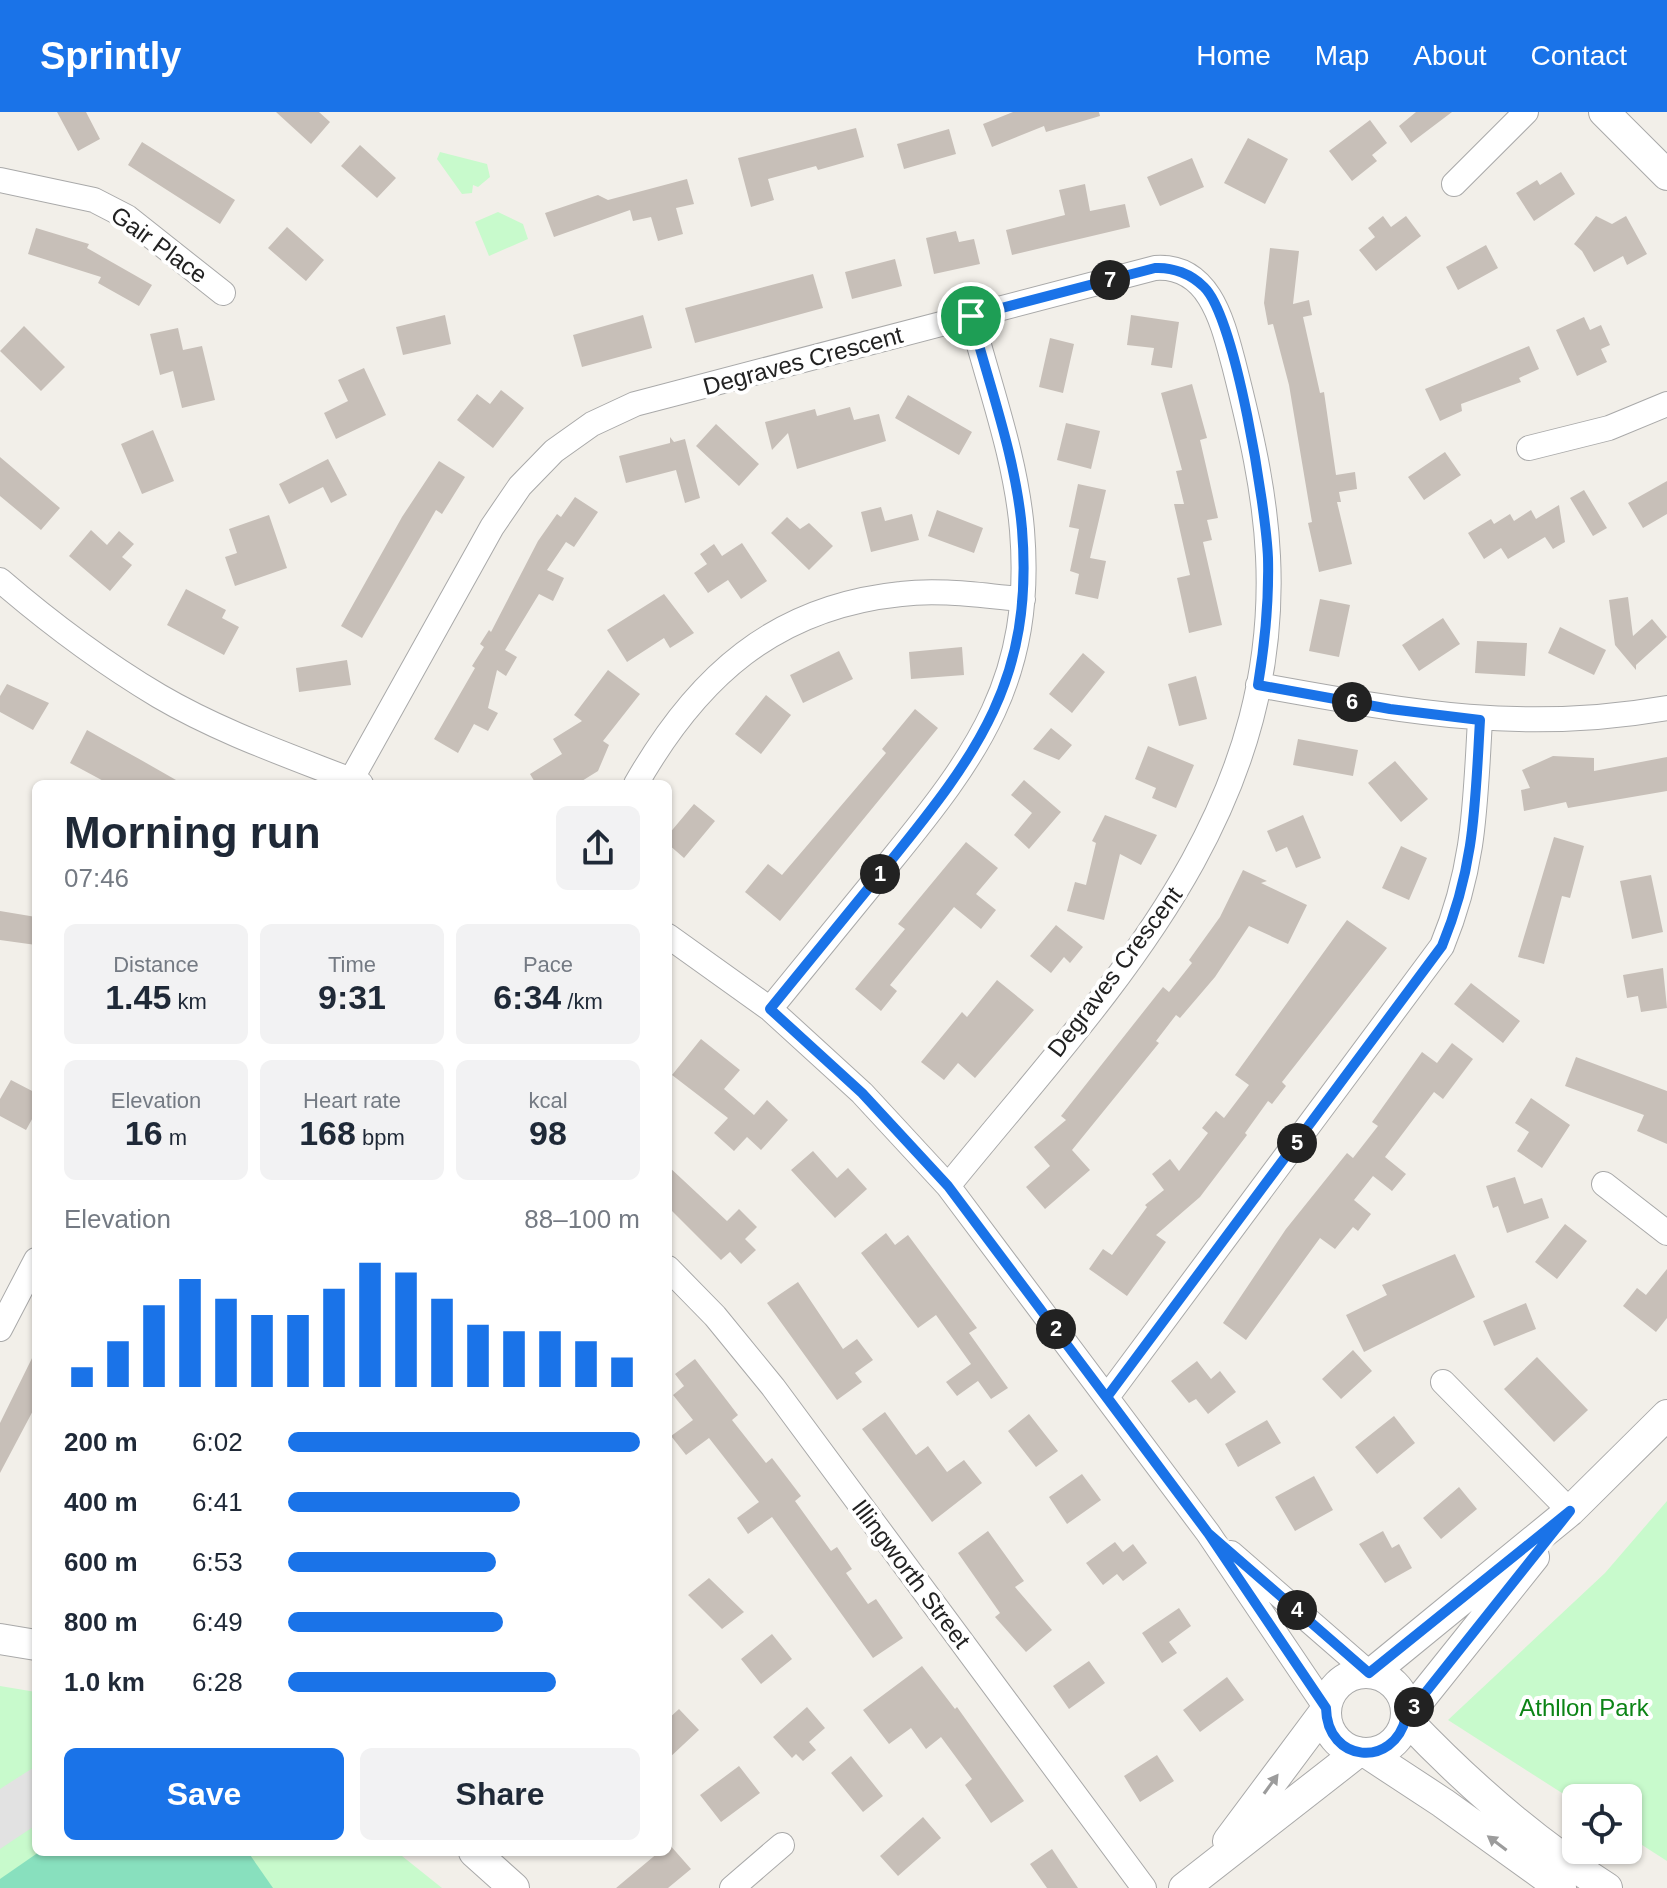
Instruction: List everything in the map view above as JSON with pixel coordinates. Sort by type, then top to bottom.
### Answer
[{"type":"street","points":[[1454,184],[1526,112]]},
{"type":"street","points":[[1604,112],[1667,175]]},
{"type":"street","name":"Gair Place","points":[[0,180],[59,190],[105,205],[127,217],[223,293]]},
{"type":"street","name":"Degraves Crescent","points":[[357,780],[492,527],[520,486],[554,451],[592,424],[635,404],[1155,268],[1181,271],[1205,288],[1221,314],[1262,490],[1268,589],[1258,685],[1230,785],[1204,846],[1171,903],[1134,956],[948,1186]]},
{"type":"street","points":[[770,1009],[973,755],[1006,681],[1023,599],[1019,513],[971,316]]},
{"type":"street","points":[[1529,448],[1609,428],[1667,404]]},
{"type":"street","points":[[0,580],[77,643],[161,697],[236,734],[351,780]]},
{"type":"street","points":[[638,780],[665,733],[699,692],[737,657],[804,618],[852,601],[903,593],[1023,599]]},
{"type":"street","points":[[1258,685],[1390,709],[1480,720],[1585,719],[1667,708]]},
{"type":"street","points":[[1107,1397],[1442,946],[1466,881],[1473,834],[1480,720]]},
{"type":"street","points":[[672,939],[770,1009],[862,1093],[948,1186],[1208,1533],[1326,1710],[1331,1734],[1339,1744],[1362,1753],[1443,1803],[1561,1888]]},
{"type":"street","points":[[1604,1184],[1667,1233]]},
{"type":"street","points":[[0,1329],[32,1268]]},
{"type":"street","name":"Illingworth Street","points":[[672,1272],[715,1316],[773,1387],[1144,1888]]},
{"type":"street","points":[[1443,1382],[1570,1511]]},
{"type":"street","points":[[1208,1869],[1326,1710],[1340,1682],[1371,1673],[1570,1511],[1667,1415]]},
{"type":"street","points":[[1184,1888],[1362,1753],[1385,1748],[1395,1741],[1406,1718],[1570,1511]]},
{"type":"street","points":[[1208,1533],[1371,1673],[1398,1688],[1406,1718],[1477,1792],[1607,1888]]},
{"type":"street","points":[[0,1639],[32,1644]]},
{"type":"street","points":[[732,1888],[782,1845]]},
{"type":"street","points":[[478,1856],[514,1888]]},
{"type":"green space","points":[[440,152],[487,164],[490,177],[478,187],[473,185],[472,193],[462,194],[437,159]]},
{"type":"green space","points":[[498,212],[523,224],[528,239],[489,256],[475,222]]},
{"type":"green space","name":"Athllon Park","points":[[1667,1501],[1667,1861],[1642,1845],[1642,1784],[1562,1784],[1562,1793],[1448,1720],[1605,1573]]},
{"type":"green space","points":[[0,1686],[32,1691],[32,1856],[402,1856],[442,1888],[0,1888]]},
{"type":"green space","points":[[33,1856],[251,1856],[273,1888],[0,1888],[0,1879]]},
{"type":"shaded area","points":[[32,1769],[32,1828],[0,1849],[0,1789]]},
{"type":"building","points":[[57,112],[86,112],[100,139],[78,151]]},
{"type":"building","points":[[276,112],[319,112],[330,122],[311,144]]},
{"type":"building","points":[[1013,112],[1099,112],[1100,116],[1046,132],[1044,126],[992,147],[983,124]]},
{"type":"building","points":[[1416,112],[1452,112],[1411,143],[1399,126]]},
{"type":"building","points":[[1370,120],[1387,143],[1372,155],[1377,161],[1352,181],[1329,151]]},
{"type":"building","points":[[856,128],[864,157],[768,179],[774,200],[751,207],[738,158]]},
{"type":"building","points":[[949,129],[956,154],[904,169],[897,144]]},
{"type":"building","points":[[1248,138],[1288,159],[1265,204],[1224,183]]},
{"type":"building","points":[[142,142],[235,200],[220,224],[128,165]]},
{"type":"building","points":[[360,145],[396,178],[377,198],[341,166]]},
{"type":"building","points":[[1192,158],[1204,187],[1160,206],[1147,177]]},
{"type":"building","points":[[1561,172],[1575,194],[1534,221],[1516,193],[1537,180],[1540,185]]},
{"type":"building","points":[[687,179],[694,204],[676,208],[683,234],[658,241],[651,217],[633,221],[630,210],[554,237],[545,213],[598,195],[608,200]]},
{"type":"building","points":[[1085,184],[1090,211],[1125,204],[1130,227],[1012,255],[1006,230],[1065,215],[1059,190]]},
{"type":"building","points":[[1383,216],[1391,227],[1406,216],[1421,236],[1376,271],[1359,250],[1375,237],[1368,228]]},
{"type":"building","points":[[1596,216],[1612,224],[1626,216],[1647,254],[1627,265],[1623,256],[1594,272],[1582,251],[1574,244]]},
{"type":"building","points":[[287,227],[324,260],[306,281],[268,248]]},
{"type":"building","points":[[36,228],[89,244],[87,248],[152,285],[139,306],[98,283],[101,277],[28,254]]},
{"type":"building","points":[[956,231],[959,242],[974,239],[980,264],[934,274],[926,238]]},
{"type":"building","points":[[1486,245],[1498,268],[1458,290],[1446,267]]},
{"type":"building","points":[[1270,248],[1299,251],[1293,304],[1309,300],[1312,315],[1303,317],[1320,393],[1324,392],[1336,475],[1355,472],[1357,489],[1339,492],[1341,502],[1337,502],[1352,564],[1319,572],[1308,523],[1312,522],[1289,385],[1273,324],[1268,325],[1264,303]]},
{"type":"building","points":[[895,259],[902,286],[852,299],[845,272]]},
{"type":"building","points":[[813,274],[823,308],[695,343],[685,308]]},
{"type":"building","points":[[445,315],[451,344],[403,355],[396,327]]},
{"type":"building","points":[[643,315],[652,348],[582,367],[573,335]]},
{"type":"building","points":[[1131,315],[1179,322],[1172,368],[1151,365],[1154,348],[1127,345]]},
{"type":"building","points":[[1584,317],[1590,330],[1601,325],[1610,345],[1601,349],[1607,362],[1577,376],[1556,330]]},
{"type":"building","points":[[24,326],[65,367],[41,391],[0,351]]},
{"type":"building","points":[[178,328],[183,350],[202,346],[215,400],[182,408],[173,371],[160,375],[150,334]]},
{"type":"building","points":[[1050,338],[1074,344],[1063,393],[1039,387]]},
{"type":"building","points":[[1529,346],[1539,369],[1519,378],[1521,382],[1461,404],[1462,411],[1440,421],[1425,389]]},
{"type":"building","points":[[364,368],[386,415],[336,439],[324,413],[348,401],[338,380]]},
{"type":"building","points":[[1192,384],[1207,438],[1200,440],[1218,518],[1207,520],[1212,540],[1203,542],[1222,625],[1189,633],[1177,578],[1190,575],[1174,504],[1184,504],[1176,471],[1182,470],[1161,393]]},
{"type":"building","points":[[501,390],[524,408],[493,448],[457,420],[477,394],[490,404]]},
{"type":"building","points":[[908,395],[972,432],[959,455],[895,418]]},
{"type":"building","points":[[850,407],[854,420],[879,414],[886,441],[797,469],[788,433],[772,450],[765,422],[815,409],[817,416]]},
{"type":"building","points":[[1066,423],[1100,431],[1091,469],[1057,460]]},
{"type":"building","points":[[716,424],[759,464],[739,486],[696,446]]},
{"type":"building","points":[[153,430],[174,481],[142,494],[121,444]]},
{"type":"building","points":[[670,437],[674,442],[685,439],[700,498],[685,503],[676,470],[626,483],[619,456],[670,443]]},
{"type":"building","points":[[1445,452],[1461,475],[1424,500],[1408,477]]},
{"type":"building","points":[[0,457],[60,508],[41,530],[0,496]]},
{"type":"building","points":[[328,459],[347,495],[331,503],[323,487],[289,504],[279,484]]},
{"type":"building","points":[[439,461],[465,477],[442,514],[436,510],[362,638],[341,626],[402,517]]},
{"type":"building","points":[[1667,481],[1667,514],[1643,528],[1628,503]]},
{"type":"building","points":[[1078,484],[1106,490],[1090,558],[1106,561],[1098,599],[1075,594],[1079,574],[1070,571],[1079,529],[1069,527]]},
{"type":"building","points":[[1584,490],[1607,528],[1593,536],[1570,498]]},
{"type":"building","points":[[575,497],[598,512],[574,547],[566,542],[547,570],[564,578],[553,601],[539,594],[505,650],[517,657],[506,676],[497,670],[488,708],[498,713],[488,731],[474,724],[458,753],[434,739],[475,668],[472,666],[484,647],[480,644],[489,630],[491,632],[538,541],[557,514],[561,517]]},
{"type":"building","points":[[1559,505],[1565,542],[1553,549],[1545,537],[1508,559],[1501,548],[1484,559],[1468,533],[1491,519],[1494,524],[1510,514],[1514,521],[1531,510],[1536,519]]},
{"type":"building","points":[[881,507],[885,521],[912,514],[919,540],[871,552],[861,512]]},
{"type":"building","points":[[937,510],[983,528],[974,553],[928,536]]},
{"type":"building","points":[[269,515],[287,568],[235,586],[225,557],[237,553],[229,529]]},
{"type":"building","points":[[787,517],[800,529],[809,523],[833,546],[809,570],[771,533]]},
{"type":"building","points":[[91,530],[107,545],[119,531],[134,544],[122,557],[132,565],[110,591],[69,556]]},
{"type":"building","points":[[742,543],[767,581],[741,599],[728,580],[708,593],[694,573],[707,564],[700,554],[714,544],[722,556]]},
{"type":"building","points":[[186,589],[226,610],[222,618],[239,627],[224,655],[167,625]]},
{"type":"building","points":[[664,594],[694,633],[670,648],[664,638],[627,662],[607,630]]},
{"type":"building","points":[[1628,597],[1633,636],[1652,619],[1667,637],[1636,665],[1636,670],[1615,645],[1609,600]]},
{"type":"building","points":[[1320,599],[1350,605],[1339,657],[1309,651]]},
{"type":"building","points":[[1443,618],[1460,644],[1419,671],[1402,645]]},
{"type":"building","points":[[1560,627],[1606,650],[1594,675],[1548,653]]},
{"type":"building","points":[[1477,641],[1527,643],[1525,676],[1475,673]]},
{"type":"building","points":[[962,647],[964,675],[911,679],[909,652]]},
{"type":"building","points":[[839,651],[853,679],[803,703],[790,675]]},
{"type":"building","points":[[1083,653],[1105,672],[1072,713],[1049,694]]},
{"type":"building","points":[[347,660],[351,685],[299,692],[296,668]]},
{"type":"building","points":[[608,670],[640,694],[603,741],[609,745],[598,771],[583,780],[534,780],[530,774],[562,754],[553,739],[582,721],[574,715]]},
{"type":"building","points":[[1196,676],[1207,719],[1179,726],[1168,684]]},
{"type":"building","points":[[7,684],[49,703],[33,730],[0,712],[0,696]]},
{"type":"building","points":[[766,695],[791,715],[761,754],[735,734]]},
{"type":"building","points":[[915,709],[938,728],[780,921],[745,892],[768,864],[782,875],[886,753],[882,749]]},
{"type":"building","points":[[1051,728],[1072,745],[1059,760],[1033,749]]},
{"type":"building","points":[[87,730],[176,780],[102,780],[70,763]]},
{"type":"building","points":[[1298,739],[1358,750],[1353,776],[1293,765]]},
{"type":"building","points":[[1148,746],[1194,765],[1176,808],[1152,798],[1156,788],[1135,779]]},
{"type":"building","points":[[1553,756],[1594,758],[1594,771],[1667,757],[1667,791],[1568,808],[1566,802],[1524,811],[1521,790],[1530,788],[1522,770]]},
{"type":"building","points":[[1395,761],[1428,799],[1401,822],[1368,783]]},
{"type":"building","points":[[1024,780],[1061,812],[1029,849],[1014,835],[1032,813],[1011,795]]},
{"type":"building","points":[[694,804],[715,821],[684,858],[672,848],[672,830]]},
{"type":"building","points":[[1105,815],[1157,835],[1141,865],[1120,854],[1104,920],[1067,911],[1075,882],[1086,885],[1096,843],[1092,841]]},
{"type":"building","points":[[1303,815],[1321,858],[1296,868],[1287,847],[1276,852],[1267,831]]},
{"type":"building","points":[[1554,837],[1584,846],[1570,898],[1562,896],[1544,964],[1518,957]]},
{"type":"building","points":[[966,842],[998,868],[976,894],[996,910],[981,929],[954,907],[890,985],[897,991],[881,1011],[855,989],[905,929],[898,924]]},
{"type":"building","points":[[1401,846],[1427,858],[1409,900],[1382,888]]},
{"type":"building","points":[[1243,870],[1267,881],[1261,883],[1307,905],[1288,944],[1249,926],[1215,977],[1180,1018],[1176,1015],[1156,1041],[1159,1043],[1072,1150],[1090,1170],[1045,1209],[1026,1187],[1050,1166],[1034,1147],[1066,1120],[1061,1116],[1163,987],[1169,992],[1192,963],[1189,960],[1220,917]]},
{"type":"building","points":[[1651,875],[1663,932],[1632,939],[1620,881]]},
{"type":"building","points":[[0,911],[32,916],[32,944],[0,940]]},
{"type":"building","points":[[1347,920],[1387,948],[1282,1082],[1286,1086],[1272,1104],[1268,1101],[1245,1133],[1247,1135],[1200,1197],[1156,1235],[1166,1242],[1127,1296],[1089,1269],[1103,1249],[1112,1255],[1147,1207],[1145,1205],[1164,1190],[1152,1174],[1170,1159],[1179,1171],[1208,1133],[1202,1128],[1216,1111],[1224,1118],[1249,1085],[1235,1075]]},
{"type":"building","points":[[1056,925],[1083,947],[1070,963],[1064,957],[1051,973],[1030,956]]},
{"type":"building","points":[[1663,968],[1667,1008],[1641,1012],[1638,996],[1627,998],[1623,975]]},
{"type":"building","points":[[997,980],[1034,1010],[975,1078],[958,1063],[944,1080],[921,1062],[962,1012],[967,1017]]},
{"type":"building","points":[[1471,983],[1520,1021],[1503,1043],[1454,1004]]},
{"type":"building","points":[[701,1039],[740,1070],[724,1089],[754,1115],[767,1100],[788,1120],[761,1150],[747,1137],[734,1151],[714,1133],[728,1118],[672,1075]]},
{"type":"building","points":[[1452,1043],[1473,1059],[1443,1099],[1434,1092],[1385,1157],[1406,1174],[1392,1191],[1373,1176],[1354,1200],[1371,1214],[1358,1231],[1353,1227],[1335,1249],[1320,1238],[1246,1340],[1223,1323],[1286,1229],[1347,1153],[1353,1158],[1378,1126],[1372,1122],[1422,1052],[1437,1063]]},
{"type":"building","points":[[1576,1057],[1667,1091],[1667,1144],[1637,1131],[1644,1115],[1565,1086]]},
{"type":"building","points":[[11,1080],[32,1091],[32,1119],[26,1130],[0,1116],[0,1099]]},
{"type":"building","points":[[1531,1098],[1570,1125],[1542,1168],[1517,1151],[1529,1132],[1515,1123]]},
{"type":"building","points":[[813,1151],[837,1178],[848,1168],[867,1189],[835,1218],[791,1170]]},
{"type":"building","points":[[672,1170],[727,1221],[739,1209],[757,1227],[745,1239],[756,1250],[741,1264],[730,1252],[721,1260],[672,1211]]},
{"type":"building","points":[[1515,1177],[1524,1204],[1542,1198],[1549,1218],[1507,1233],[1498,1206],[1493,1208],[1486,1186]]},
{"type":"building","points":[[1565,1224],[1587,1241],[1557,1279],[1535,1262]]},
{"type":"building","points":[[886,1233],[895,1245],[908,1235],[977,1328],[969,1333],[1008,1388],[991,1399],[978,1381],[957,1396],[946,1382],[971,1364],[936,1315],[918,1328],[861,1253]]},
{"type":"building","points":[[1455,1254],[1475,1297],[1364,1352],[1346,1315],[1387,1295],[1382,1285]]},
{"type":"building","points":[[1667,1269],[1667,1318],[1656,1332],[1623,1306],[1637,1288],[1646,1295]]},
{"type":"building","points":[[798,1282],[843,1349],[857,1339],[873,1360],[855,1373],[862,1382],[837,1400],[767,1303]]},
{"type":"building","points":[[1526,1303],[1536,1329],[1494,1346],[1483,1321]]},
{"type":"building","points":[[1353,1350],[1372,1371],[1341,1399],[1322,1379]]},
{"type":"building","points":[[1537,1357],[1588,1410],[1554,1442],[1504,1389]]},
{"type":"building","points":[[32,1358],[32,1413],[0,1473],[0,1423]]},
{"type":"building","points":[[695,1359],[738,1415],[732,1420],[766,1463],[772,1458],[801,1496],[795,1501],[831,1551],[837,1547],[852,1569],[846,1573],[868,1604],[876,1599],[903,1638],[873,1658],[772,1517],[748,1534],[737,1518],[759,1502],[709,1438],[686,1455],[672,1437],[693,1420],[673,1395],[684,1386],[675,1374]]},
{"type":"building","points":[[1197,1361],[1211,1379],[1220,1371],[1236,1392],[1208,1414],[1196,1399],[1189,1403],[1171,1381]]},
{"type":"building","points":[[885,1412],[916,1455],[928,1446],[947,1472],[964,1460],[982,1483],[932,1522],[862,1429]]},
{"type":"building","points":[[1029,1414],[1058,1451],[1036,1467],[1008,1431]]},
{"type":"building","points":[[1394,1416],[1415,1443],[1377,1474],[1355,1447]]},
{"type":"building","points":[[1267,1420],[1281,1443],[1238,1467],[1225,1444]]},
{"type":"building","points":[[1082,1474],[1101,1500],[1067,1524],[1049,1497]]},
{"type":"building","points":[[1314,1476],[1333,1510],[1295,1531],[1275,1497]]},
{"type":"building","points":[[1459,1487],[1477,1509],[1441,1539],[1423,1518]]},
{"type":"building","points":[[988,1531],[1024,1581],[1015,1587],[1052,1630],[1026,1652],[995,1617],[1000,1613],[958,1553]]},
{"type":"building","points":[[1383,1531],[1392,1548],[1399,1544],[1412,1568],[1385,1583],[1359,1544]]},
{"type":"building","points":[[1115,1542],[1123,1552],[1133,1544],[1147,1563],[1123,1581],[1117,1574],[1103,1585],[1086,1563]]},
{"type":"building","points":[[709,1578],[744,1612],[722,1629],[688,1595]]},
{"type":"building","points":[[1179,1608],[1191,1626],[1169,1642],[1177,1653],[1162,1663],[1142,1633]]},
{"type":"building","points":[[772,1634],[792,1659],[761,1684],[741,1659]]},
{"type":"building","points":[[1089,1661],[1105,1683],[1069,1709],[1053,1686]]},
{"type":"building","points":[[922,1666],[955,1709],[957,1707],[1024,1801],[991,1823],[965,1785],[972,1779],[941,1737],[926,1749],[911,1728],[889,1744],[863,1710]]},
{"type":"building","points":[[1227,1677],[1244,1700],[1200,1732],[1183,1710]]},
{"type":"building","points":[[807,1707],[825,1728],[809,1742],[816,1750],[803,1761],[796,1754],[792,1758],[773,1737]]},
{"type":"building","points":[[679,1709],[699,1730],[672,1755],[672,1715]]},
{"type":"building","points":[[1157,1755],[1174,1781],[1140,1802],[1124,1776]]},
{"type":"building","points":[[851,1756],[883,1796],[863,1812],[831,1773]]},
{"type":"building","points":[[739,1766],[760,1793],[721,1822],[700,1795]]},
{"type":"building","points":[[923,1817],[941,1838],[898,1876],[880,1856]]},
{"type":"building","points":[[672,1847],[691,1869],[668,1888],[616,1888],[654,1856],[672,1856]]},
{"type":"building","points":[[1052,1849],[1078,1888],[1047,1888],[1030,1864]]},
{"type":"route","points":[[971,316],[1022,526],[1023,599],[1006,681],[973,755],[943,797],[770,1009],[862,1093],[948,1186],[1208,1533],[1326,1708],[1331,1734],[1349,1750],[1374,1753],[1395,1741],[1406,1717],[1570,1511],[1369,1673],[1208,1533],[1107,1397],[1431,965],[1442,946],[1466,881],[1473,834],[1480,720],[1390,709],[1258,685],[1268,589],[1262,490],[1249,423],[1221,314],[1205,288],[1181,271],[1155,268],[971,316]]}]
